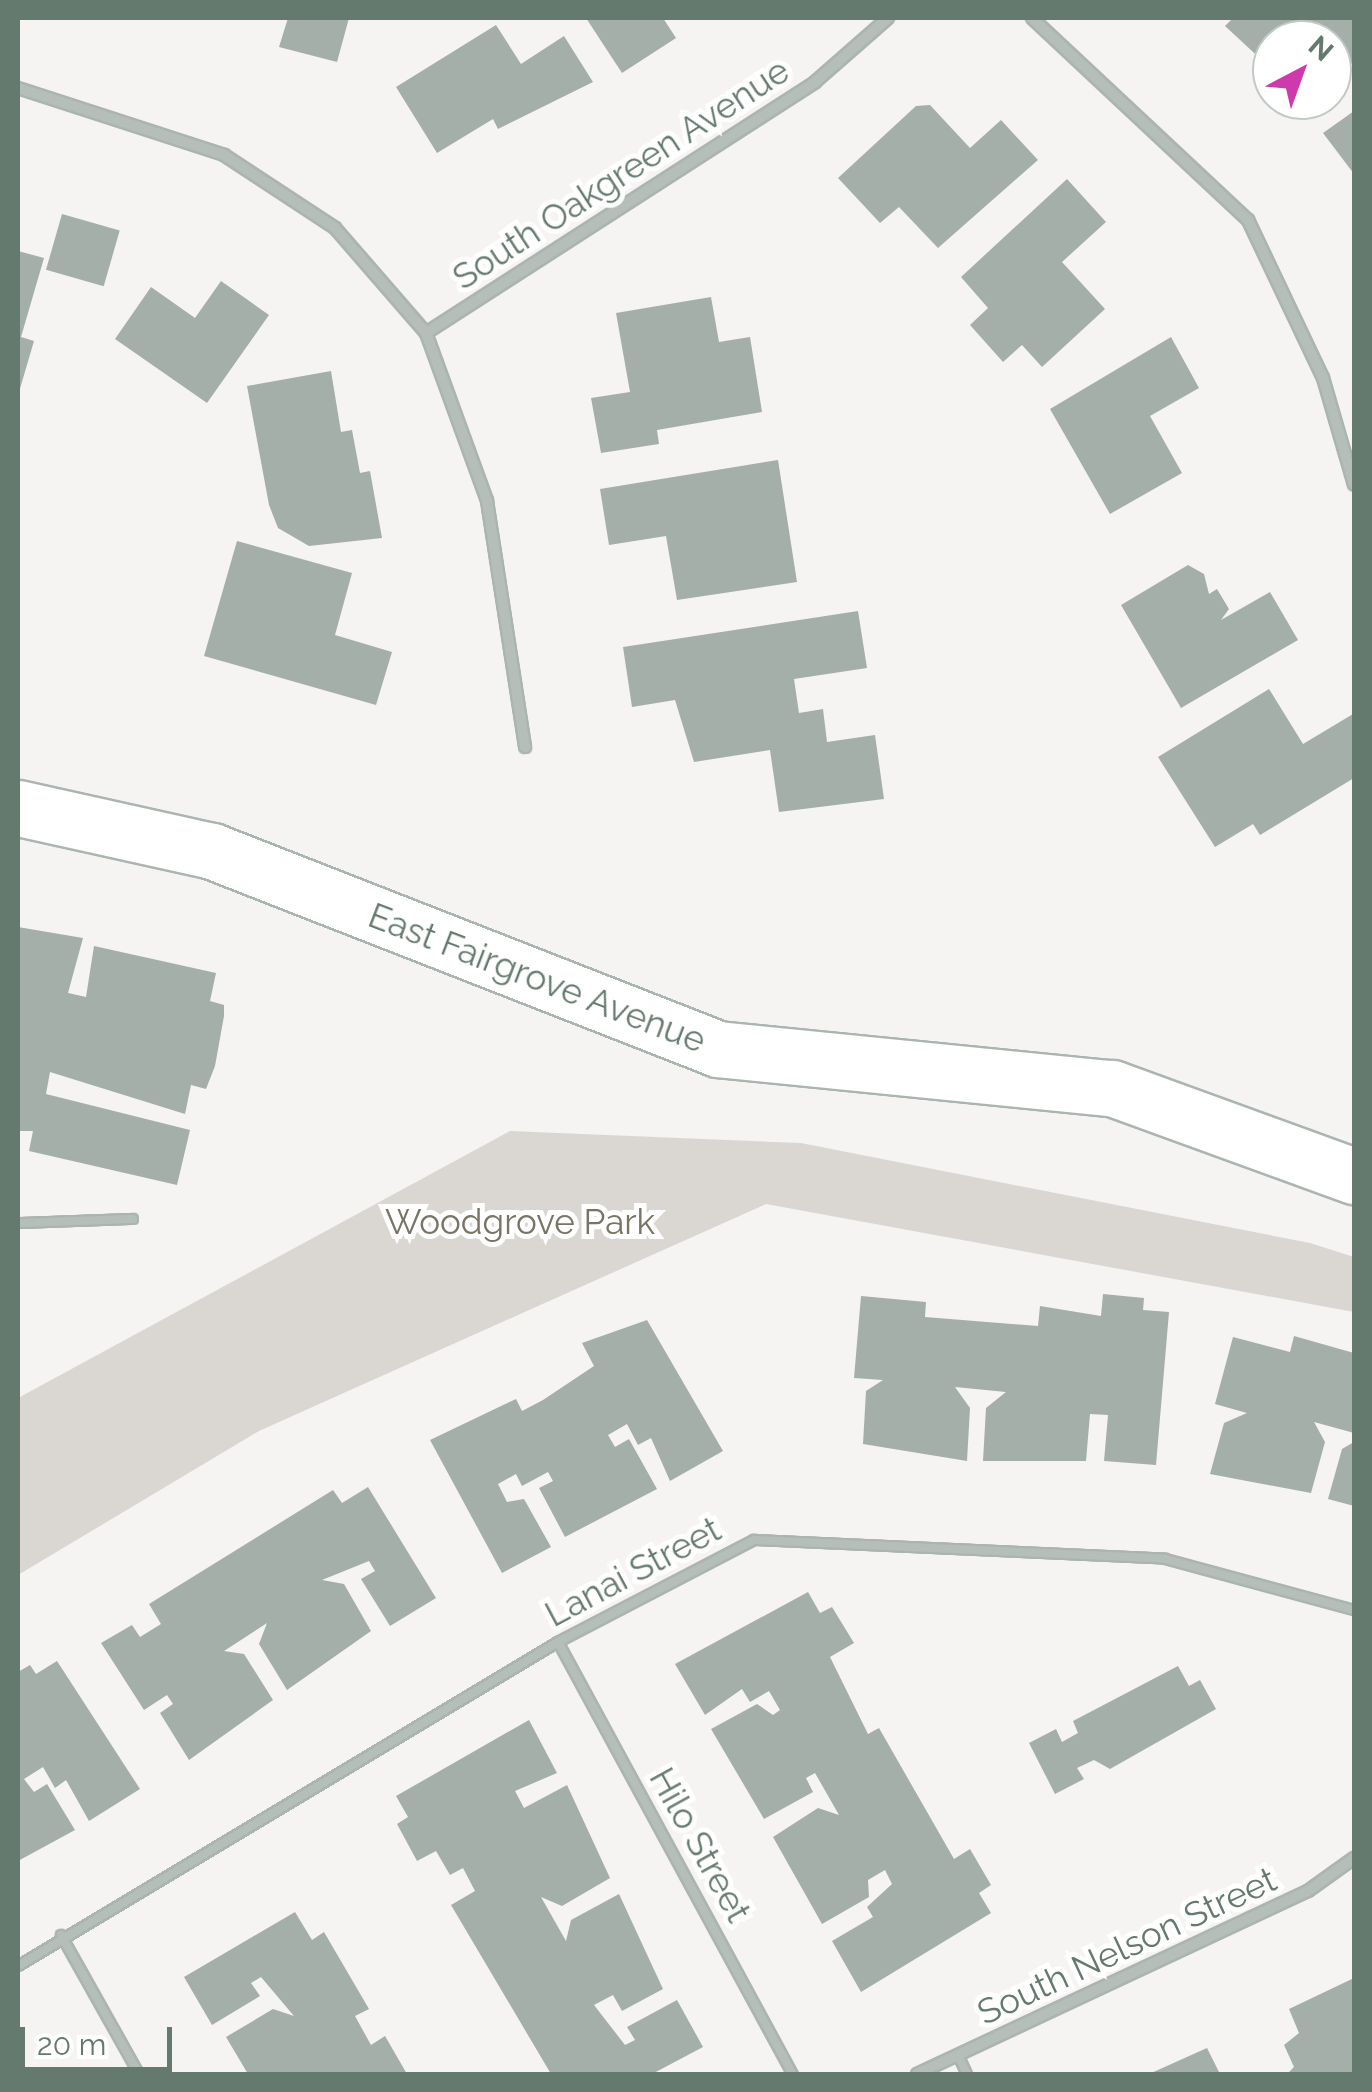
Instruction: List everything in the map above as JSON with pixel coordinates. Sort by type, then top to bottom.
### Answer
[{"type":"street","name":"South Oakgreen Avenue","points":[[426,333],[815,82],[888,18]]},
{"type":"street","points":[[1032,18],[1248,220],[1324,378],[1354,485]]},
{"type":"street","points":[[18,88],[224,155],[335,228],[426,333],[487,501],[525,748]]},
{"type":"street","name":"East Fairgrove Avenue","points":[[18,808],[212,851],[718,1050],[1112,1088],[1354,1176]]},
{"type":"street","name":"South Nelson Street","points":[[917,2074],[1308,1891],[1354,1858]]},
{"type":"lane","points":[[18,1222],[132,1219]]},
{"type":"lane","name":"Lanai Street","points":[[18,1966],[61,1935],[558,1642],[754,1540],[1164,1559],[1354,1610]]},
{"type":"lane","name":"Hilo Street","points":[[558,1642],[793,2074]]},
{"type":"lane","points":[[61,1935],[139,2074]]},
{"type":"lane","points":[[958,2056],[966,2074]]},
{"type":"green space","name":"Woodgrove Park","points":[[510,1131],[801,1143],[1310,1243],[1354,1257],[1354,1312],[766,1204],[259,1431],[18,1575],[18,1398]]},
{"type":"building","points":[[288,18],[349,18],[337,62],[279,47]]},
{"type":"building","points":[[586,18],[663,18],[676,38],[622,73]]},
{"type":"building","points":[[1233,18],[1354,18],[1354,66],[1352,20],[1252,20],[1252,51],[1225,26]]},
{"type":"building","points":[[496,25],[521,64],[564,36],[593,82],[498,129],[493,119],[437,153],[396,87]]},
{"type":"building","points":[[930,105],[970,148],[1001,120],[1038,160],[938,248],[899,207],[880,223],[838,178],[916,106]]},
{"type":"building","points":[[1352,112],[1354,174],[1323,133],[1341,120],[1352,120]]},
{"type":"building","points":[[1067,179],[1106,222],[1062,262],[1105,309],[1042,367],[1022,345],[1003,362],[970,325],[988,308],[961,277]]},
{"type":"building","points":[[62,214],[120,231],[104,286],[46,270]]},
{"type":"building","points":[[18,251],[44,258],[21,337],[34,341],[19,392]]},
{"type":"building","points":[[221,281],[269,315],[207,403],[115,339],[151,287],[195,318]]},
{"type":"building","points":[[711,297],[719,342],[750,337],[762,412],[657,430],[659,444],[601,453],[591,398],[630,392],[616,313]]},
{"type":"building","points":[[1171,337],[1199,388],[1150,416],[1182,473],[1110,514],[1050,409]]},
{"type":"building","points":[[331,371],[341,432],[352,430],[360,473],[370,471],[382,538],[309,546],[278,528],[269,505],[247,386]]},
{"type":"building","points":[[778,460],[797,582],[677,600],[666,536],[609,545],[600,489]]},
{"type":"building","points":[[237,541],[352,573],[335,635],[392,652],[376,705],[204,656]]},
{"type":"building","points":[[1188,565],[1204,574],[1209,594],[1217,589],[1229,609],[1221,620],[1270,592],[1298,640],[1181,708],[1121,605]]},
{"type":"building","points":[[858,611],[867,668],[794,679],[799,713],[823,709],[827,742],[875,735],[884,799],[779,812],[770,750],[694,762],[675,700],[632,707],[623,647]]},
{"type":"building","points":[[1269,689],[1303,744],[1353,714],[1354,778],[1260,835],[1253,824],[1215,847],[1158,757]]},
{"type":"building","points":[[18,927],[83,938],[68,993],[86,997],[94,946],[216,973],[210,1001],[224,1005],[224,1016],[215,1066],[206,1089],[191,1085],[185,1114],[50,1072],[46,1094],[190,1130],[177,1185],[29,1151],[33,1131],[18,1131]]},
{"type":"building","points":[[1103,1294],[1144,1298],[1143,1310],[1169,1312],[1156,1465],[1104,1461],[1108,1415],[1090,1414],[1086,1461],[983,1461],[986,1408],[1006,1392],[955,1387],[970,1408],[967,1461],[863,1444],[866,1391],[883,1380],[854,1378],[861,1296],[926,1302],[925,1317],[1038,1326],[1040,1306],[1101,1316]]},
{"type":"building","points":[[647,1320],[723,1451],[670,1481],[651,1438],[638,1445],[627,1424],[608,1435],[615,1447],[629,1439],[657,1489],[565,1537],[539,1488],[553,1481],[548,1472],[522,1486],[516,1474],[498,1484],[507,1502],[524,1499],[551,1547],[502,1573],[430,1440],[516,1399],[522,1411],[543,1400],[594,1366],[582,1343]]},
{"type":"building","points":[[1294,1336],[1354,1353],[1354,1433],[1314,1422],[1325,1442],[1311,1493],[1210,1474],[1224,1423],[1247,1413],[1215,1404],[1233,1337],[1290,1352]]},
{"type":"building","points":[[1354,1442],[1354,1506],[1328,1499],[1342,1449]]},
{"type":"building","points":[[368,1487],[436,1598],[390,1626],[361,1579],[375,1571],[369,1561],[322,1580],[344,1584],[371,1631],[287,1690],[259,1644],[267,1623],[224,1651],[244,1654],[273,1700],[189,1760],[160,1713],[173,1704],[167,1695],[144,1710],[101,1643],[132,1625],[140,1637],[161,1624],[149,1604],[333,1490],[342,1503]]},
{"type":"building","points":[[808,1592],[820,1613],[832,1607],[854,1643],[830,1657],[868,1734],[879,1728],[954,1859],[970,1849],[991,1885],[979,1893],[991,1913],[861,1992],[832,1941],[873,1917],[867,1907],[892,1884],[885,1870],[868,1880],[869,1897],[822,1924],[773,1837],[818,1808],[839,1815],[815,1773],[806,1778],[813,1792],[764,1819],[711,1729],[757,1704],[773,1715],[780,1710],[769,1691],[750,1702],[742,1689],[705,1715],[675,1664]]},
{"type":"building","points":[[57,1661],[140,1789],[89,1821],[66,1780],[55,1788],[43,1767],[24,1779],[34,1792],[47,1784],[75,1830],[18,1861],[18,1672],[30,1665],[36,1674]]},
{"type":"building","points":[[1178,1666],[1189,1686],[1200,1680],[1216,1709],[1110,1769],[1094,1760],[1077,1768],[1084,1779],[1055,1794],[1029,1743],[1056,1729],[1062,1742],[1078,1733],[1073,1721]]},
{"type":"building","points":[[529,1720],[557,1773],[515,1791],[524,1808],[567,1785],[610,1878],[562,1906],[541,1897],[566,1941],[571,1920],[619,1894],[663,1989],[622,2011],[613,1995],[594,2005],[625,2045],[635,2040],[627,2027],[677,2000],[703,2047],[652,2074],[551,2074],[451,1905],[475,1891],[463,1868],[450,1875],[436,1851],[417,1861],[397,1824],[408,1817],[396,1796]]},
{"type":"building","points":[[295,1912],[312,1940],[324,1932],[369,2009],[355,2016],[371,2045],[385,2036],[407,2074],[248,2074],[226,2037],[273,2009],[294,2016],[261,1977],[251,1983],[260,1996],[212,2025],[184,1977]]},
{"type":"building","points":[[1354,1978],[1354,2074],[1287,2074],[1294,2067],[1284,2045],[1299,2033],[1289,2009]]},
{"type":"building","points":[[1207,2048],[1220,2074],[1149,2074]]}]
